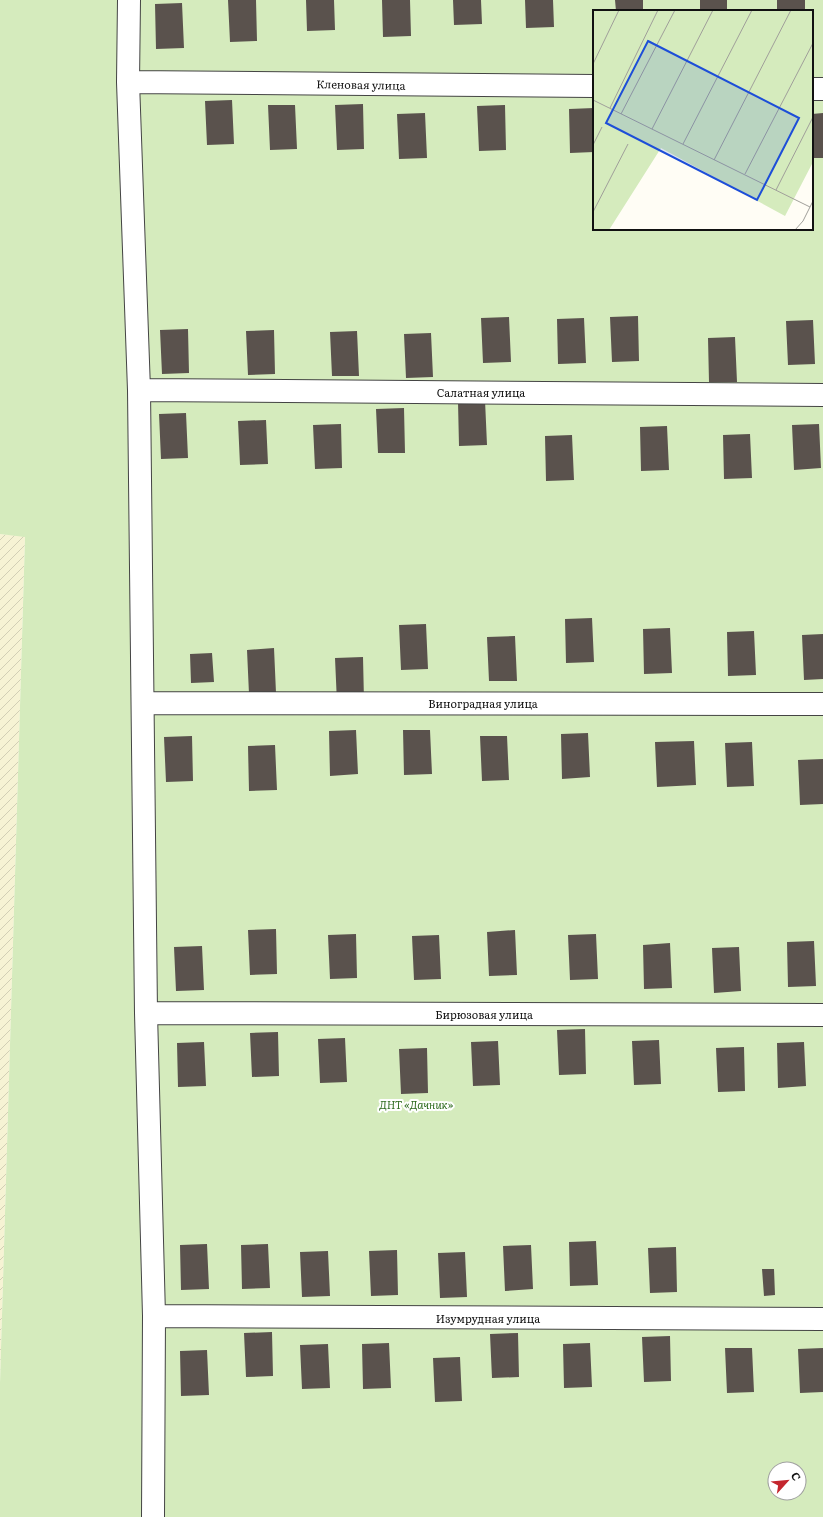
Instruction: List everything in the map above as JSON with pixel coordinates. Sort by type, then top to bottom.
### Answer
[{"type":"street","points":[[129,0],[128,82],[140,390],[146,1013],[154,1316],[153,1517]]},
{"type":"street","name":"Кленовая улица","points":[[128,82],[593,86]]},
{"type":"street","points":[[813,88],[823,89]]},
{"type":"street","name":"Салатная улица","points":[[140,390],[823,395]]},
{"type":"street","name":"Виноградная улица","points":[[143,702],[823,704]]},
{"type":"street","name":"Бирюзовая улица","points":[[146,1013],[823,1015]]},
{"type":"street","name":"Изумрудная улица","points":[[154,1316],[823,1319]]},
{"type":"shaded area","points":[[0,534],[25,536],[0,1383]]},
{"type":"green space","name":"ДНТ «Дачник»","points":[[0,0],[823,0],[823,1517],[0,1517],[0,1383],[25,537],[0,534]]},
{"type":"building","points":[[228,0],[256,0],[257,41],[230,42]]},
{"type":"building","points":[[306,0],[334,0],[335,30],[307,31]]},
{"type":"building","points":[[382,0],[410,0],[411,36],[383,37]]},
{"type":"building","points":[[453,0],[481,0],[482,24],[454,25]]},
{"type":"building","points":[[525,0],[553,0],[554,27],[526,28]]},
{"type":"building","points":[[615,0],[643,0],[643,10],[616,10]]},
{"type":"building","points":[[700,0],[727,0],[727,10],[700,10]]},
{"type":"building","points":[[777,0],[805,0],[805,10],[777,10]]},
{"type":"building","points":[[182,3],[184,48],[156,49],[155,4]]},
{"type":"building","points":[[232,100],[234,144],[207,145],[205,101]]},
{"type":"building","points":[[363,104],[364,149],[337,150],[335,105]]},
{"type":"building","points":[[268,105],[295,105],[297,149],[270,150]]},
{"type":"building","points":[[505,105],[506,150],[479,151],[477,106]]},
{"type":"building","points":[[593,108],[593,152],[570,153],[569,109]]},
{"type":"building","points":[[425,113],[427,158],[399,159],[397,114]]},
{"type":"building","points":[[823,113],[823,158],[813,158],[813,114]]},
{"type":"building","points":[[638,316],[639,361],[612,362],[610,317]]},
{"type":"building","points":[[509,317],[511,362],[483,363],[481,318]]},
{"type":"building","points":[[584,318],[586,363],[558,364],[557,319]]},
{"type":"building","points":[[813,320],[815,364],[788,365],[786,321]]},
{"type":"building","points":[[188,329],[189,373],[162,374],[160,330]]},
{"type":"building","points":[[274,330],[275,374],[248,375],[246,331]]},
{"type":"building","points":[[357,331],[359,376],[332,376],[330,332]]},
{"type":"building","points":[[431,333],[433,377],[406,378],[404,334]]},
{"type":"building","points":[[735,337],[737,382],[709,382],[708,338]]},
{"type":"building","points":[[485,400],[487,445],[459,446],[458,402]]},
{"type":"building","points":[[404,408],[405,453],[378,453],[376,409]]},
{"type":"building","points":[[186,413],[188,458],[161,459],[159,414]]},
{"type":"building","points":[[266,420],[268,464],[240,465],[238,421]]},
{"type":"building","points":[[341,424],[342,468],[315,469],[313,425]]},
{"type":"building","points":[[819,424],[821,468],[794,470],[792,425]]},
{"type":"building","points":[[667,426],[669,470],[641,471],[640,427]]},
{"type":"building","points":[[750,434],[752,478],[724,479],[723,435]]},
{"type":"building","points":[[572,435],[574,480],[546,481],[545,436]]},
{"type":"building","points":[[592,618],[594,662],[566,663],[565,619]]},
{"type":"building","points":[[426,624],[428,669],[401,670],[399,625]]},
{"type":"building","points":[[670,628],[672,673],[644,674],[643,629]]},
{"type":"building","points":[[754,631],[756,675],[728,676],[727,632]]},
{"type":"building","points":[[823,634],[823,679],[804,680],[802,635]]},
{"type":"building","points":[[515,636],[517,681],[489,681],[487,637]]},
{"type":"building","points":[[274,648],[276,693],[249,694],[247,650]]},
{"type":"building","points":[[212,653],[214,682],[191,683],[190,654]]},
{"type":"building","points":[[363,657],[364,701],[337,703],[335,658]]},
{"type":"building","points":[[356,730],[358,774],[330,776],[329,731]]},
{"type":"building","points":[[403,730],[430,730],[432,774],[404,775]]},
{"type":"building","points":[[588,733],[590,777],[562,779],[561,734]]},
{"type":"building","points":[[192,736],[193,781],[166,782],[164,737]]},
{"type":"building","points":[[480,736],[507,736],[509,780],[482,781]]},
{"type":"building","points":[[694,741],[696,785],[657,787],[655,742]]},
{"type":"building","points":[[752,742],[754,786],[727,787],[725,743]]},
{"type":"building","points":[[275,745],[277,790],[249,791],[248,746]]},
{"type":"building","points":[[823,759],[823,804],[800,805],[798,760]]},
{"type":"building","points":[[276,929],[277,974],[250,975],[248,930]]},
{"type":"building","points":[[515,930],[517,975],[489,976],[487,932]]},
{"type":"building","points":[[356,934],[357,978],[330,979],[328,935]]},
{"type":"building","points":[[596,934],[598,979],[570,980],[568,935]]},
{"type":"building","points":[[439,935],[441,979],[414,980],[412,936]]},
{"type":"building","points":[[814,941],[816,986],[788,987],[787,942]]},
{"type":"building","points":[[670,943],[672,988],[644,989],[643,945]]},
{"type":"building","points":[[202,946],[204,990],[176,991],[174,947]]},
{"type":"building","points":[[739,947],[741,991],[714,993],[712,948]]},
{"type":"building","points":[[585,1029],[586,1074],[559,1075],[557,1030]]},
{"type":"building","points":[[278,1032],[279,1076],[252,1077],[250,1033]]},
{"type":"building","points":[[345,1038],[347,1082],[320,1083],[318,1039]]},
{"type":"building","points":[[659,1040],[661,1084],[634,1085],[632,1041]]},
{"type":"building","points":[[498,1041],[500,1085],[473,1086],[471,1042]]},
{"type":"building","points":[[204,1042],[206,1086],[178,1087],[177,1043]]},
{"type":"building","points":[[804,1042],[806,1086],[778,1088],[777,1043]]},
{"type":"building","points":[[744,1047],[745,1091],[718,1092],[716,1048]]},
{"type":"building","points":[[427,1048],[428,1093],[401,1094],[399,1049]]},
{"type":"building","points":[[596,1241],[598,1285],[570,1286],[569,1242]]},
{"type":"building","points":[[207,1244],[209,1289],[181,1290],[180,1245]]},
{"type":"building","points":[[268,1244],[270,1288],[242,1289],[241,1245]]},
{"type":"building","points":[[531,1245],[533,1289],[505,1291],[503,1246]]},
{"type":"building","points":[[676,1247],[677,1292],[650,1293],[648,1248]]},
{"type":"building","points":[[397,1250],[398,1295],[371,1296],[369,1251]]},
{"type":"building","points":[[328,1251],[330,1296],[302,1297],[300,1252]]},
{"type":"building","points":[[465,1252],[467,1297],[440,1298],[438,1253]]},
{"type":"building","points":[[762,1269],[774,1269],[775,1295],[764,1296]]},
{"type":"building","points":[[272,1332],[273,1376],[246,1377],[244,1333]]},
{"type":"building","points":[[518,1333],[519,1377],[492,1378],[490,1334]]},
{"type":"building","points":[[670,1336],[671,1381],[644,1382],[642,1337]]},
{"type":"building","points":[[389,1343],[391,1388],[363,1389],[362,1344]]},
{"type":"building","points":[[590,1343],[592,1387],[564,1388],[563,1344]]},
{"type":"building","points":[[328,1344],[330,1388],[302,1389],[300,1345]]},
{"type":"building","points":[[725,1348],[752,1348],[754,1392],[727,1393]]},
{"type":"building","points":[[823,1348],[823,1392],[800,1393],[798,1349]]},
{"type":"building","points":[[207,1350],[209,1395],[181,1396],[180,1351]]},
{"type":"building","points":[[460,1357],[462,1401],[435,1402],[433,1358]]}]
